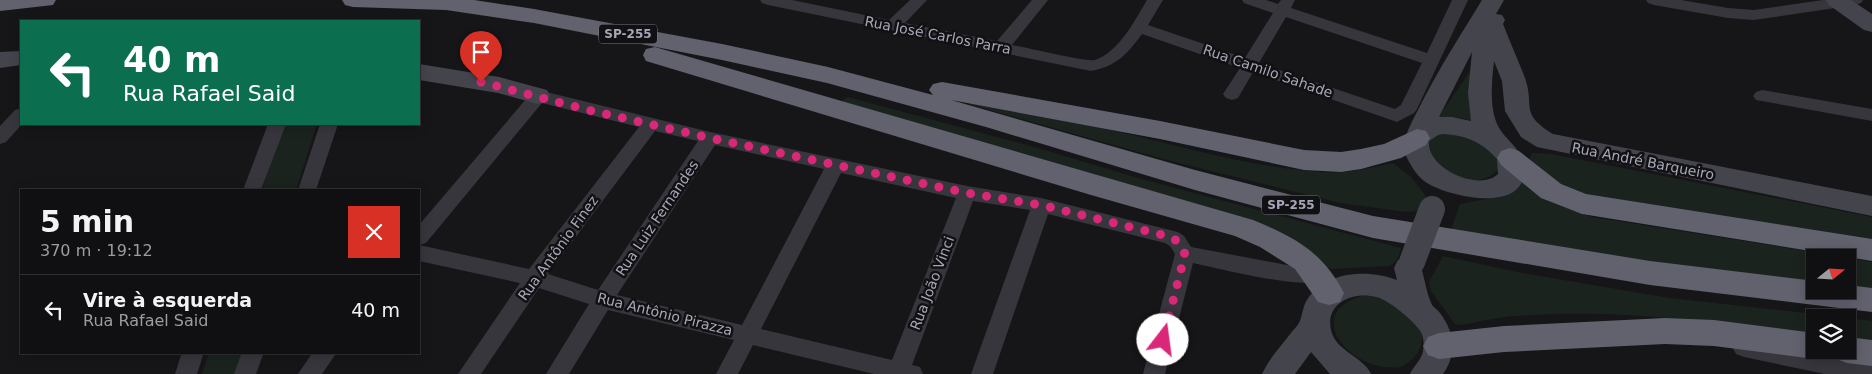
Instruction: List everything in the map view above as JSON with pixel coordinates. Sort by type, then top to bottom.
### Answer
[{"type":"highway","points":[[0,4],[44,0]]},
{"type":"highway","name":"SP-255","points":[[352,0],[446,3],[534,16],[722,52],[828,75],[992,120],[1195,180],[1372,227],[1650,273],[1872,300]]},
{"type":"highway","name":"SP-255","points":[[534,16],[691,66],[1091,186],[1243,228],[1270,239],[1292,251],[1305,261],[1323,284]]},
{"type":"highway","name":"SP-255","points":[[722,52],[810,63],[917,86],[1160,130],[1304,160],[1341,162],[1361,159],[1392,151],[1417,138]]},
{"type":"highway","points":[[1502,149],[1551,191],[1582,204],[1872,250]]},
{"type":"highway","points":[[1439,346],[1504,339],[1665,331],[1714,333],[1806,345]]},
{"type":"highway","points":[[1856,351],[1872,353]]},
{"type":"main road","points":[[1492,12],[1484,50],[1482,115],[1513,169],[1510,178],[1502,186],[1489,190],[1474,190],[1449,184],[1432,173],[1420,161],[1416,152],[1417,138],[1450,70],[1492,12],[1506,0]]},
{"type":"main road","points":[[1844,1],[1872,25]]},
{"type":"main road","name":"Rua André Barqueiro","points":[[1492,12],[1514,81],[1517,111],[1530,131],[1546,141],[1872,206]]},
{"type":"main road","points":[[420,72],[499,85],[538,96]]},
{"type":"main road","points":[[1417,138],[1430,128],[1443,125],[1459,125],[1475,130],[1502,149]]},
{"type":"main road","points":[[1383,286],[1410,265],[1435,205],[1432,173]]},
{"type":"main road","points":[[1435,205],[1474,190]]},
{"type":"main road","points":[[1410,265],[1419,309]]},
{"type":"main road","points":[[1339,370],[1321,344],[1315,324],[1323,284],[1341,287],[1355,285],[1383,286],[1419,309],[1429,320],[1436,333],[1439,346],[1435,364],[1425,374]]},
{"type":"main road","points":[[1277,374],[1315,324]]},
{"type":"street","name":"Rua José Carlos Parra","points":[[768,0],[792,2],[892,26],[1091,66],[1099,66],[1108,62],[1139,27]]},
{"type":"street","points":[[892,26],[919,0]]},
{"type":"street","points":[[1001,47],[1040,0]]},
{"type":"street","points":[[1139,27],[1155,0]]},
{"type":"street","points":[[1250,0],[1285,5],[1431,60]]},
{"type":"street","points":[[1654,0],[1728,13],[1754,15],[1844,1]]},
{"type":"street","points":[[1397,116],[1408,109],[1431,60],[1454,2]]},
{"type":"street","points":[[1232,94],[1285,5]]},
{"type":"street","name":"Rua Camilo Sahade","points":[[1139,27],[1397,116]]},
{"type":"street","points":[[0,60],[20,58]]},
{"type":"street","points":[[420,237],[538,96],[650,124],[835,166],[967,193],[1041,205],[1171,237],[1177,241],[1185,254],[1154,374]]},
{"type":"street","points":[[1762,96],[1872,115]]},
{"type":"street","points":[[0,138],[20,115]]},
{"type":"street","name":"Rua Antônio Finez","points":[[469,374],[534,278],[650,124]]},
{"type":"street","points":[[252,189],[277,125]]},
{"type":"street","points":[[307,189],[329,125]]},
{"type":"street","name":"Rua Luiz Fernandes","points":[[557,374],[710,138]]},
{"type":"street","points":[[727,374],[835,166]]},
{"type":"street","name":"Rua João Vinci","points":[[902,373],[967,193]]},
{"type":"street","points":[[982,374],[1041,205]]},
{"type":"street","name":"Rua Antônio Pirazza","points":[[420,253],[534,278],[604,300],[902,373]]},
{"type":"street","points":[[1185,254],[1287,273],[1323,284]]},
{"type":"street","points":[[1665,331],[1870,374]]},
{"type":"street","points":[[186,374],[192,354]]},
{"type":"street","points":[[245,374],[251,354]]},
{"type":"street","points":[[309,374],[324,354]]},
{"type":"shaded area","points":[[1475,64],[1480,123],[1462,118],[1438,118]]},
{"type":"shaded area","points":[[848,97],[1038,148],[1138,178],[1401,248],[1397,260],[1390,266],[1330,269],[1315,256],[841,101]]},
{"type":"shaded area","points":[[975,102],[1274,167],[1340,172],[1393,163],[1411,177],[1426,196],[1419,211],[1406,212],[1340,203],[1171,161],[968,104]]},
{"type":"shaded area","points":[[284,125],[317,125],[296,189],[262,189]]},
{"type":"shaded area","points":[[1458,133],[1470,135],[1495,154],[1499,161],[1499,168],[1489,177],[1473,181],[1466,181],[1455,177],[1429,161],[1428,138],[1435,134]]},
{"type":"shaded area","points":[[1532,153],[1551,154],[1872,217],[1872,245],[1605,201],[1562,188],[1529,160]]},
{"type":"shaded area","points":[[1522,180],[1556,204],[1592,217],[1806,251],[1806,283],[1675,267],[1451,230],[1460,204],[1498,197],[1511,192]]},
{"type":"shaded area","points":[[1443,256],[1522,273],[1669,298],[1806,313],[1806,333],[1665,318],[1590,314],[1514,316],[1462,325],[1455,324],[1431,291],[1429,282]]},
{"type":"shaded area","points":[[1856,259],[1872,262],[1872,290],[1856,289]]},
{"type":"shaded area","points":[[1366,295],[1393,300],[1420,328],[1422,342],[1418,353],[1405,365],[1400,367],[1382,367],[1364,361],[1350,352],[1339,340],[1334,327],[1336,314],[1346,303]]},
{"type":"shaded area","points":[[1856,319],[1872,321],[1872,342],[1856,340]]},
{"type":"shaded area","points":[[209,354],[244,354],[237,374],[202,374]]},
{"type":"route","points":[[481,82],[499,85],[588,110],[710,138],[967,193],[1041,205],[1171,237],[1177,241],[1185,254],[1163,340]]}]
